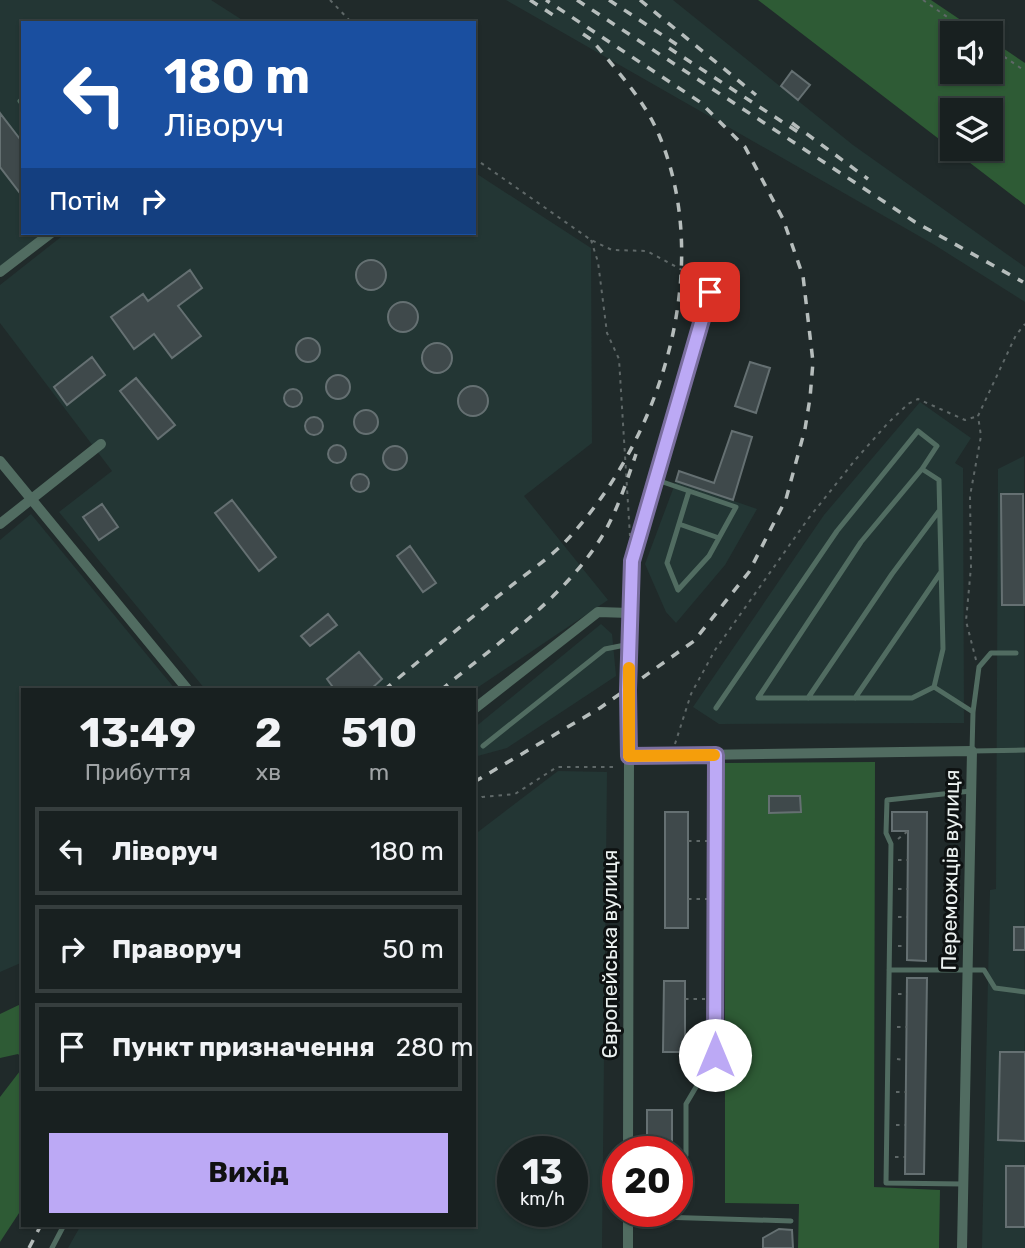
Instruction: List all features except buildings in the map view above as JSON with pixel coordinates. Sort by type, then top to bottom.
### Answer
[{"type":"street","points":[[0,272],[48,235]]},
{"type":"street","points":[[0,524],[101,444]]},
{"type":"street","points":[[0,461],[186,688]]},
{"type":"street","points":[[476,707],[598,612],[630,613]]},
{"type":"street","name":"Переможців вулиця","points":[[629,761],[672,755],[972,751],[962,1248]]},
{"type":"street","name":"Європейська вулиця","points":[[628,1136],[629,761]]},
{"type":"street","points":[[628,1227],[628,1248]]},
{"type":"lane","points":[[629,761],[632,561],[710,292]]},
{"type":"lane","points":[[716,708],[836,531],[918,431],[937,446],[922,469],[861,542],[758,698],[912,698],[934,687]]},
{"type":"lane","points":[[922,469],[939,480],[943,649],[934,687]]},
{"type":"lane","points":[[654,479],[736,506],[709,556],[678,590],[667,563],[689,491]]},
{"type":"lane","points":[[808,698],[892,574],[939,511]]},
{"type":"lane","points":[[679,524],[719,538]]},
{"type":"lane","points":[[855,698],[941,572]]},
{"type":"lane","points":[[483,746],[605,649],[630,644]]},
{"type":"lane","points":[[1016,653],[991,653],[979,667],[973,712],[972,751],[1025,750]]},
{"type":"lane","points":[[934,687],[973,712]]},
{"type":"lane","points":[[686,1136],[686,1104],[715,1055],[716,755]]},
{"type":"lane","points":[[963,1184],[886,1183],[891,844],[886,833],[887,800],[971,791]]},
{"type":"lane","points":[[889,970],[984,970],[995,988],[1025,992]]},
{"type":"lane","points":[[693,1216],[791,1221]]},
{"type":"lane","points":[[52,1248],[63,1227]]},
{"type":"path","points":[[330,0],[350,21]]},
{"type":"path","points":[[923,0],[953,21]]},
{"type":"path","points":[[1003,56],[1025,71]]},
{"type":"path","points":[[476,159],[591,240],[612,250],[647,251],[695,277],[710,292]]},
{"type":"path","points":[[591,240],[598,262],[607,333],[619,359],[630,536]]},
{"type":"path","points":[[979,667],[966,621],[971,567],[970,496],[981,436],[978,416],[1016,335],[1025,324]]},
{"type":"path","points":[[672,755],[691,694],[715,650],[808,519],[888,423],[908,404],[918,399],[953,412],[965,420],[978,416]]},
{"type":"path","points":[[476,800],[515,794],[557,767],[629,761]]},
{"type":"path","points":[[891,844],[908,831]]},
{"type":"path","points":[[688,841],[716,841]]},
{"type":"path","points":[[688,899],[715,899]]},
{"type":"path","points":[[685,999],[715,999]]},
{"type":"path","points":[[685,1034],[715,1034]]},
{"type":"shaded area","points":[[0,0],[211,0],[244,21],[21,21],[21,235],[40,235],[0,266]]},
{"type":"shaded area","points":[[506,0],[673,0],[853,145],[1025,267],[1025,302],[933,244]]},
{"type":"shaded area","points":[[476,173],[591,248],[592,443],[524,496],[608,600],[476,689],[204,688],[59,512],[112,471],[0,323],[0,285],[63,235],[476,235]]},
{"type":"shaded area","points":[[920,402],[971,438],[955,463],[963,468],[964,723],[719,724],[693,707],[824,515]]},
{"type":"shaded area","points":[[1024,456],[1025,1248],[982,1248],[990,890],[996,889],[998,469]]},
{"type":"shaded area","points":[[676,481],[757,509],[725,565],[676,623],[666,612],[645,564]]},
{"type":"shaded area","points":[[31,514],[174,688],[21,688],[21,963],[0,972],[0,540]]},
{"type":"shaded area","points":[[601,624],[612,634],[616,676],[507,748],[476,756],[476,726]]},
{"type":"shaded area","points":[[558,771],[607,772],[602,1248],[68,1248],[80,1227],[476,1227],[476,833]]},
{"type":"green space","points":[[758,0],[931,0],[962,21],[940,21],[940,84],[1003,84],[1003,48],[1025,63],[1025,205],[968,161],[1003,161],[1003,98],[940,98],[940,140]]},
{"type":"green space","points":[[875,762],[874,1187],[940,1190],[939,1248],[798,1248],[799,1204],[725,1203],[725,763]]},
{"type":"green space","points":[[21,1004],[21,1057],[18,1054],[0,1058],[0,1014]]},
{"type":"green space","points":[[21,1070],[21,1210],[0,1242],[0,1097]]},
{"type":"railway","points":[[530,0],[553,15]]},
{"type":"railway","points":[[476,781],[600,708],[694,641],[749,572],[786,499],[805,429],[810,398],[813,362],[803,276],[783,219],[745,147],[700,102],[546,0]]},
{"type":"railway","points":[[577,0],[915,222],[1023,282]]},
{"type":"railway","points":[[609,0],[682,48]]},
{"type":"railway","points":[[640,0],[756,95]]},
{"type":"railway","points":[[386,688],[565,542],[599,501],[628,454],[652,404],[669,351],[679,296],[681,241],[675,187],[659,135],[646,109],[592,40],[583,34]]},
{"type":"railway","points":[[669,48],[798,132]]},
{"type":"railway","points":[[792,123],[868,179]]},
{"type":"railway","points":[[443,688],[527,620],[585,560],[612,518],[636,454]]},
{"type":"railway","points":[[29,1248],[40,1227]]},
{"type":"slow traffic","points":[[629,668],[629,756],[714,755]]},
{"type":"route","points":[[710,292],[632,561],[628,690],[629,756],[716,755],[715,1055]]}]
